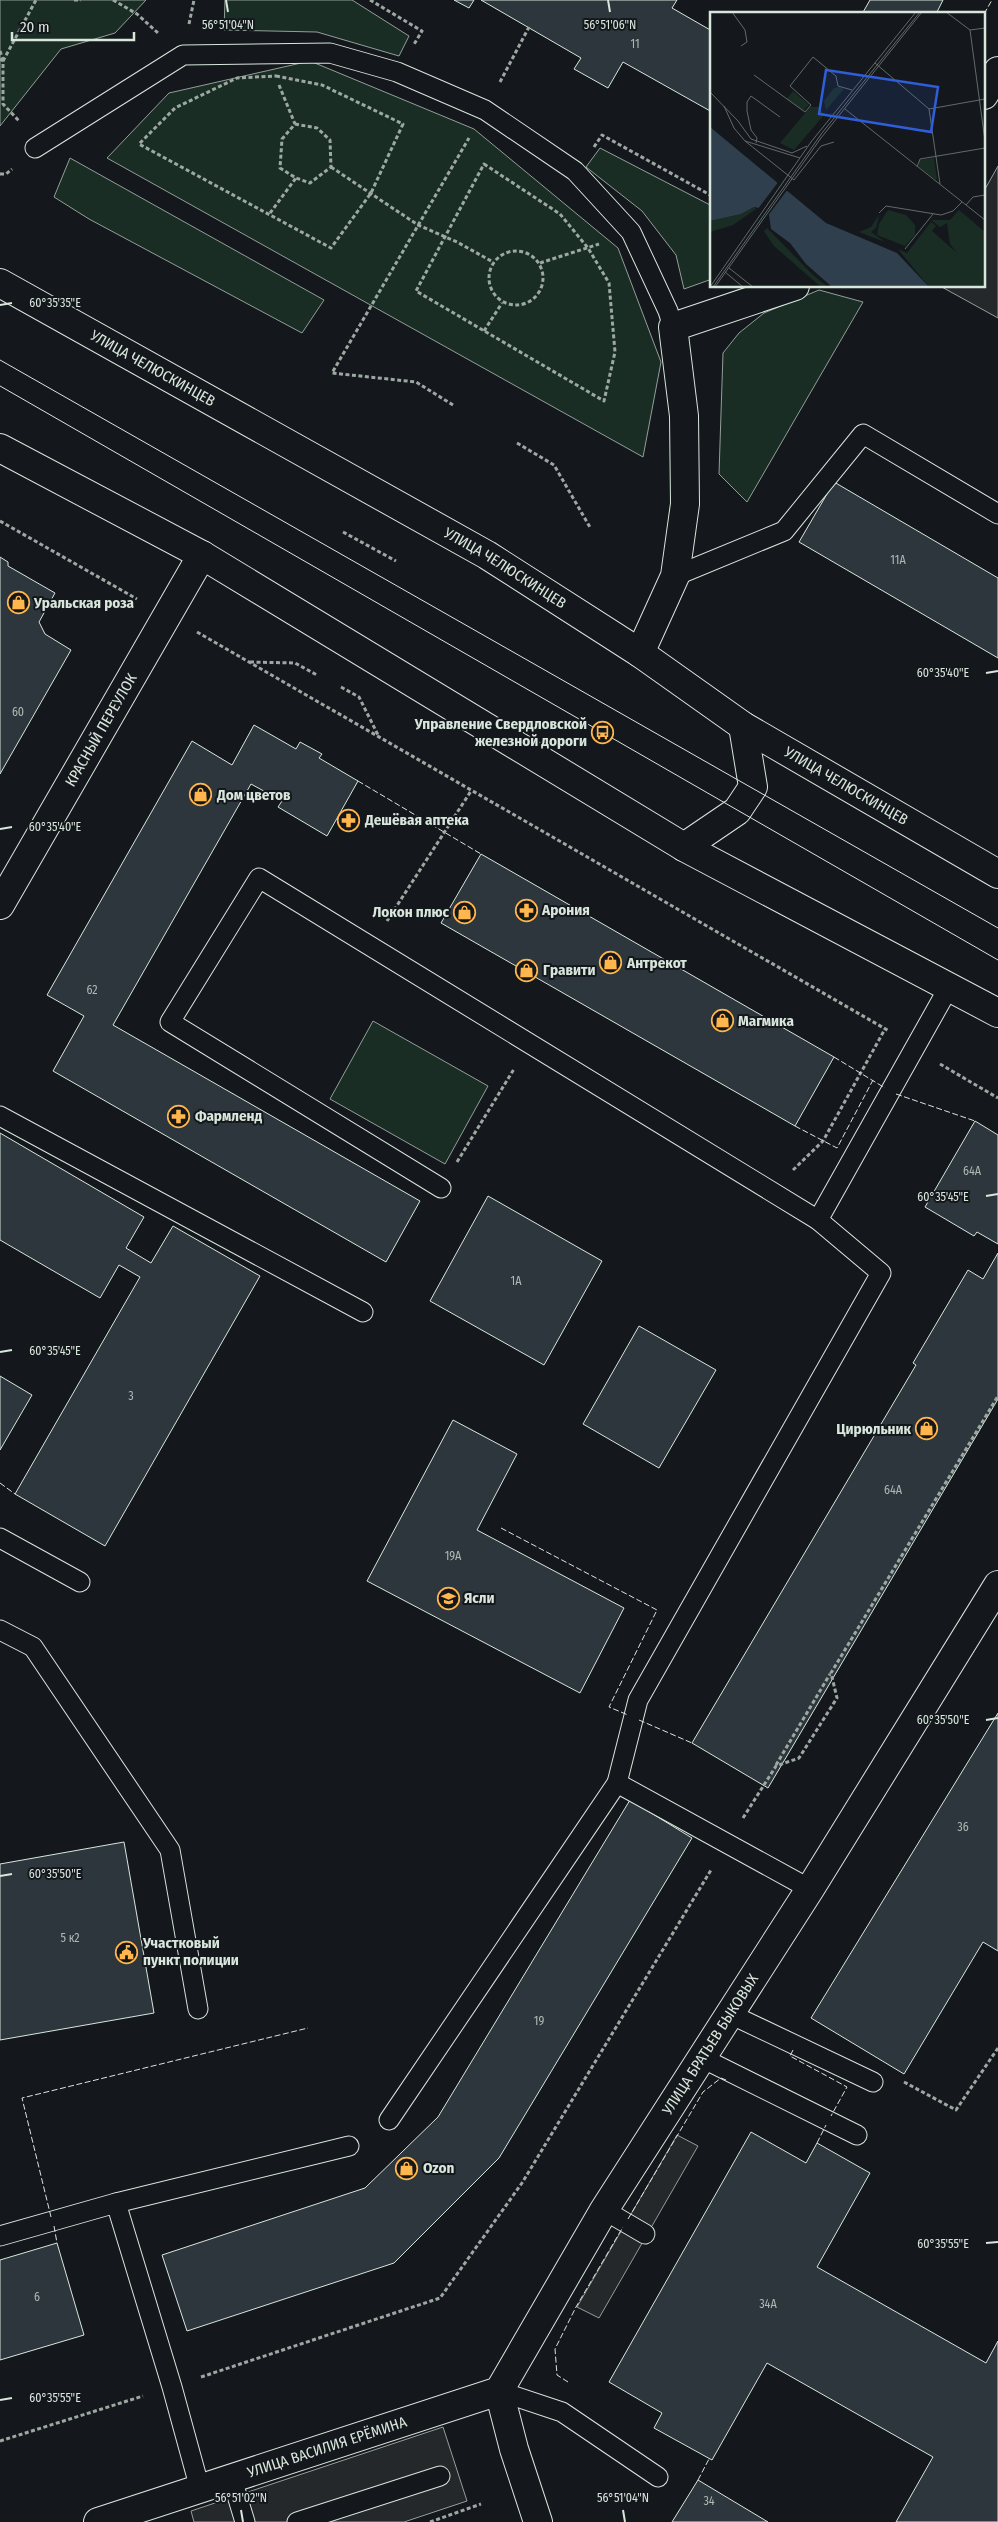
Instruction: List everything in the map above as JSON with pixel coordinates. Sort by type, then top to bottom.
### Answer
[{"type":"main road","points":[[986,91],[998,70]]},
{"type":"main road","name":"УЛИЦА ЧЕЛЮСКИНЦЕВ","points":[[0,283],[487,555],[640,653],[743,726],[998,874]]},
{"type":"main road","points":[[640,653],[675,576],[685,504],[684,416],[673,328],[789,288]]},
{"type":"main road","points":[[0,448],[202,555],[684,847],[998,1012]]},
{"type":"main road","name":"КРАСНЫЙ ПЕРЕУЛОК","points":[[0,905],[202,555]]},
{"type":"main road","points":[[684,847],[737,811],[753,787],[743,726]]},
{"type":"main road","name":"УЛИЦА БРАТЬЕВ БЫКОВЫХ","points":[[499,2391],[604,2210],[810,1888],[998,1585]]},
{"type":"main road","points":[[499,2391],[514,2449],[538,2522]]},
{"type":"main road","name":"УЛИЦА ВАСИЛИЯ ЕРЁМИНА","points":[[98,2522],[499,2391]]},
{"type":"lane","points":[[35,148],[183,54],[330,53],[397,72],[485,110],[576,171],[630,232],[668,310],[673,328]]},
{"type":"lane","points":[[675,576],[784,531],[863,434],[998,514]]},
{"type":"lane","points":[[389,2120],[617,1783],[638,1700],[881,1273],[818,1220],[259,878],[170,1022],[441,1188]]},
{"type":"lane","points":[[818,1220],[949,987]]},
{"type":"lane","points":[[0,1116],[363,1312]]},
{"type":"lane","points":[[0,1538],[80,1582]]},
{"type":"lane","points":[[0,1630],[33,1647],[170,1850],[198,2008]]},
{"type":"lane","points":[[617,1783],[810,1888]]},
{"type":"lane","points":[[730,2014],[873,2082]]},
{"type":"lane","points":[[702,2058],[857,2135]]},
{"type":"lane","points":[[0,2236],[116,2203],[350,2146]]},
{"type":"lane","points":[[116,2203],[172,2387],[200,2489]]},
{"type":"lane","points":[[604,2210],[646,2234]]},
{"type":"lane","points":[[499,2391],[562,2412],[658,2477]]},
{"type":"lane","points":[[297,2522],[440,2476]]},
{"type":"lane","points":[[232,2478],[245,2522]]},
{"type":"path","points":[[2,60],[36,0]]},
{"type":"path","points":[[74,0],[80,0]]},
{"type":"path","points":[[113,0],[137,14]]},
{"type":"path","points":[[370,0],[422,31],[397,72]]},
{"type":"path","points":[[453,404],[416,382],[332,373],[485,110],[528,27]]},
{"type":"path","points":[[0,50],[3,104],[18,117]]},
{"type":"path","points":[[265,53],[295,124]]},
{"type":"path","points":[[276,76],[322,85],[404,124],[371,193],[331,248],[270,213],[139,144],[175,108],[237,78],[276,76]]},
{"type":"path","points":[[295,124],[317,128],[330,140],[331,167]]},
{"type":"path","points":[[295,124],[282,139],[280,168],[296,178],[310,183],[331,167]]},
{"type":"path","points":[[576,171],[602,135],[710,195]]},
{"type":"path","points":[[484,164],[560,214],[588,248],[609,283],[615,352],[604,402],[416,291],[445,237],[484,164]]},
{"type":"path","points":[[331,167],[418,226],[445,237],[494,262]]},
{"type":"path","points":[[0,174],[6,174]]},
{"type":"path","points":[[270,213],[296,178]]},
{"type":"path","points":[[540,263],[630,232]]},
{"type":"path","points":[[517,250],[530,253],[540,263],[544,276],[542,287],[533,301],[521,306],[502,303],[491,291],[489,279],[494,262],[504,252],[517,250]]},
{"type":"path","points":[[484,332],[502,303]]},
{"type":"path","points":[[517,443],[554,465],[591,529]]},
{"type":"path","points":[[0,522],[167,615],[885,1029],[913,1049],[998,1098]]},
{"type":"path","points":[[343,532],[396,561]]},
{"type":"path","points":[[249,662],[295,663],[317,675]]},
{"type":"path","points":[[341,687],[359,697],[379,737]]},
{"type":"path","points":[[371,947],[471,791]]},
{"type":"path","points":[[771,1191],[823,1141],[885,1029]]},
{"type":"path","points":[[441,1188],[529,1043]]},
{"type":"path","points":[[0,2441],[172,2387],[440,2298],[522,2183],[776,1766],[830,1673],[998,1396]]},
{"type":"path","points":[[776,1766],[799,1758],[837,1698],[830,1673]]},
{"type":"path","points":[[896,2078],[956,2110],[998,2048]]},
{"type":"path","points":[[430,2522],[481,2504]]},
{"type":"green space","points":[[0,0],[146,0],[115,33],[61,49],[0,126]]},
{"type":"green space","points":[[225,0],[352,0],[409,36],[399,56],[317,32],[224,30]]},
{"type":"green space","points":[[310,61],[474,129],[618,248],[661,362],[643,457],[107,158],[169,93]]},
{"type":"green space","points":[[600,148],[710,205],[710,280],[684,289],[676,255],[642,211],[586,167]]},
{"type":"green space","points":[[70,158],[324,300],[302,333],[89,219],[54,197]]},
{"type":"green space","points":[[819,290],[863,302],[747,502],[719,474],[723,353],[739,333],[764,313]]},
{"type":"green space","points":[[373,1021],[488,1086],[445,1164],[330,1099]]},
{"type":"shaded area","points":[[998,166],[998,318],[944,288],[986,288],[986,187]]},
{"type":"shaded area","points":[[677,2135],[698,2146],[599,2318],[577,2307]]},
{"type":"shaded area","points":[[443,2427],[467,2501],[404,2522],[194,2522],[191,2511]]},
{"type":"building","points":[[454,0],[474,0],[469,8]]},
{"type":"building","points":[[481,0],[677,0],[672,8],[710,30],[710,111],[623,62],[608,88],[574,69],[581,58]]},
{"type":"building","points":[[870,0],[943,0],[937,12],[863,12]]},
{"type":"building","points":[[834,482],[998,578],[998,658],[799,542]]},
{"type":"building","points":[[0,557],[8,562],[8,566],[55,593],[39,622],[45,634],[71,650],[0,774]]},
{"type":"building","points":[[254,725],[296,749],[300,742],[322,754],[319,758],[358,781],[327,836],[278,807],[282,801],[251,784],[113,1025],[420,1201],[386,1262],[53,1071],[84,1016],[47,995],[192,741],[232,765]]},
{"type":"building","points":[[481,854],[834,1057],[795,1126],[441,923]]},
{"type":"building","points":[[975,1121],[998,1135],[998,1244],[977,1232],[974,1236],[925,1207]]},
{"type":"building","points":[[0,1133],[144,1217],[126,1248],[151,1263],[173,1226],[260,1276],[105,1546],[15,1494],[140,1277],[119,1265],[100,1298],[0,1240]]},
{"type":"building","points":[[488,1196],[602,1261],[544,1365],[430,1301]]},
{"type":"building","points":[[998,1253],[998,1399],[768,1788],[692,1743],[916,1365],[913,1363],[968,1270],[983,1279]]},
{"type":"building","points":[[639,1326],[716,1370],[659,1468],[583,1424]]},
{"type":"building","points":[[0,1376],[32,1395],[0,1450]]},
{"type":"building","points":[[453,1420],[517,1454],[477,1530],[624,1608],[580,1693],[367,1581]]},
{"type":"building","points":[[998,1713],[998,1951],[983,1942],[904,2074],[811,2018]]},
{"type":"building","points":[[630,1800],[692,1838],[499,2158],[394,2263],[187,2331],[162,2255],[365,2188],[438,2117]]},
{"type":"building","points":[[124,1842],[154,2013],[0,2040],[0,1864]]},
{"type":"building","points":[[751,2132],[806,2163],[817,2143],[870,2173],[817,2267],[986,2363],[998,2341],[998,2522],[896,2522],[933,2457],[767,2363],[712,2460],[654,2428],[662,2413],[609,2382]]},
{"type":"building","points":[[57,2243],[84,2335],[0,2360],[0,2260]]},
{"type":"building","points":[[698,2480],[768,2522],[672,2522]]},
{"type":"tram line","points":[[0,360],[998,928]]},
{"type":"tram line","points":[[0,386],[998,960]]},
{"type":"fence","points":[[985,12],[992,0]]},
{"type":"fence","points":[[358,781],[481,854]]},
{"type":"fence","points":[[834,1057],[885,1088]]},
{"type":"fence","points":[[795,1126],[837,1148],[873,1080]]},
{"type":"fence","points":[[896,1094],[975,1121]]},
{"type":"fence","points":[[0,1483],[15,1494]]},
{"type":"fence","points":[[501,1528],[657,1610],[609,1707],[628,1715]]},
{"type":"fence","points":[[639,1720],[692,1743]]},
{"type":"fence","points":[[51,2217],[22,2098],[308,2028]]},
{"type":"fence","points":[[793,2050],[790,2056],[847,2087],[831,2116]]},
{"type":"fence","points":[[628,2219],[703,2092],[721,2078],[726,2080]]},
{"type":"fence","points":[[817,2143],[826,2125]]},
{"type":"fence","points":[[54,2226],[57,2243]]},
{"type":"fence","points":[[568,2382],[557,2375],[555,2349],[576,2307],[623,2227]]},
{"type":"fence","points":[[698,2480],[709,2459]]},
{"type":"place","name":"Уральская роза","points":[[18,603]]},
{"type":"place","name":"Управление Cвердловской железной дороги","points":[[603,733]]},
{"type":"place","name":"Дом цветов","points":[[201,795]]},
{"type":"place","name":"Дешёвая аптека","points":[[349,820]]},
{"type":"place","name":"Арония","points":[[526,910]]},
{"type":"place","name":"Локон плюс","points":[[465,912]]},
{"type":"place","name":"Антрекот","points":[[611,963]]},
{"type":"place","name":"Гравити","points":[[527,970]]},
{"type":"place","name":"Магмика","points":[[722,1021]]},
{"type":"place","name":"Фармленд","points":[[179,1116]]},
{"type":"place","name":"Цирюльник","points":[[927,1429]]},
{"type":"place","name":"Ясли","points":[[448,1598]]},
{"type":"place","name":"Участковый пункт полиции","points":[[127,1952]]},
{"type":"place","name":"Ozon","points":[[407,2168]]}]
